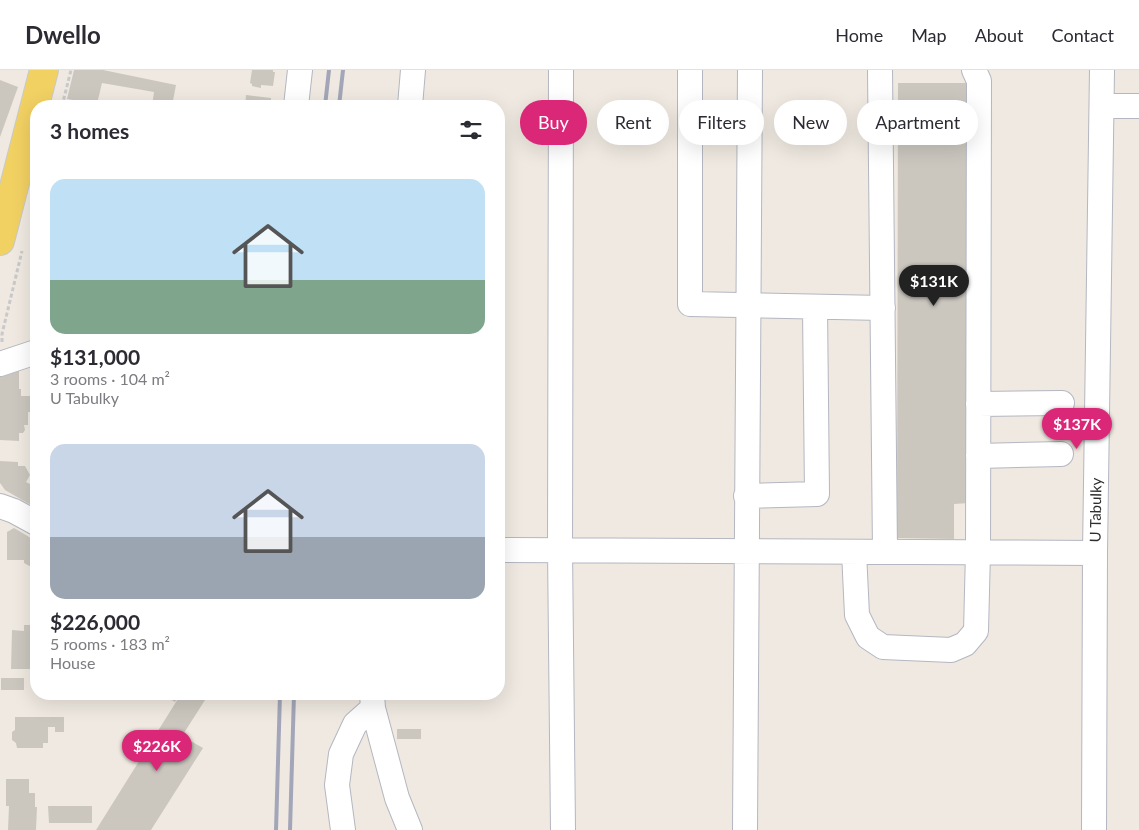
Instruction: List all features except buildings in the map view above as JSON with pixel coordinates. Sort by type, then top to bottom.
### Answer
[{"type":"main road","points":[[38,100],[44,70]]},
{"type":"main road","points":[[11,245],[30,144]]},
{"type":"street","points":[[297,100],[300,70]]},
{"type":"street","points":[[410,100],[413,70]]},
{"type":"street","points":[[561,70],[560,550],[563,830]]},
{"type":"street","points":[[690,70],[690,304],[883,308]]},
{"type":"street","points":[[745,830],[750,70]]},
{"type":"street","points":[[880,70],[885,552]]},
{"type":"street","points":[[854,552],[857,615],[868,637],[883,647],[951,650],[965,644],[976,631],[980,81],[974,70]]},
{"type":"street","name":"U Tabulky","points":[[1094,830],[1095,553],[1102,70]]},
{"type":"street","points":[[1102,106],[1139,106]]},
{"type":"street","points":[[746,496],[817,494],[815,307]]},
{"type":"street","points":[[1,364],[30,354]]},
{"type":"street","points":[[978,404],[1062,403]]},
{"type":"street","points":[[978,456],[1061,454]]},
{"type":"street","points":[[0,506],[30,520]]},
{"type":"street","points":[[505,550],[1095,553]]},
{"type":"street","points":[[343,830],[337,785],[341,754],[355,724],[372,701]]},
{"type":"street","points":[[372,701],[397,798],[410,830]]},
{"type":"path","points":[[64,100],[71,70]]},
{"type":"path","points":[[1,364],[2,334],[11,245]]},
{"type":"railway","points":[[326,100],[329,70]]},
{"type":"railway","points":[[340,100],[343,70]]},
{"type":"railway","points":[[276,830],[280,700]]},
{"type":"railway","points":[[290,830],[294,700]]}]
